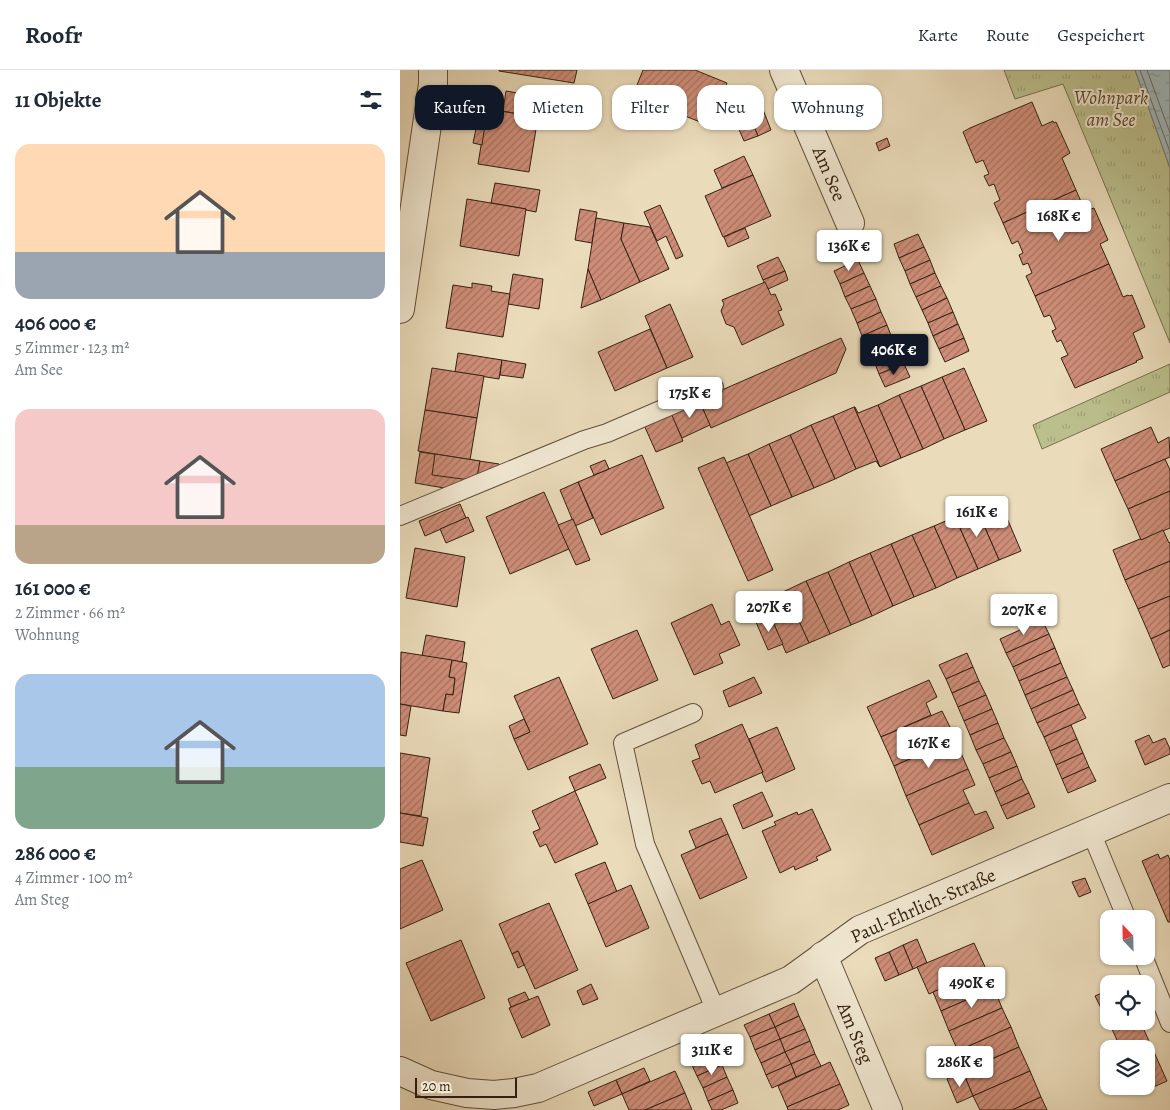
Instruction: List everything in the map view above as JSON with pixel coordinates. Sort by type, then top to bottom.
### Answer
[{"type":"street","points":[[400,310],[433,84],[433,70]]},
{"type":"street","name":"Am See","points":[[784,70],[850,223]]},
{"type":"street","name":"Paul-Ehrlich-Straße","points":[[400,1071],[431,1085],[466,1093],[494,1095],[538,1088],[791,980],[860,930],[1170,798]]},
{"type":"street","name":"Am Steg","points":[[822,956],[888,1110]]},
{"type":"lane","points":[[400,516],[584,440],[607,433],[714,387]]},
{"type":"lane","points":[[693,713],[624,743],[645,844],[716,1011]]},
{"type":"lane","points":[[1091,832],[1123,910]]},
{"type":"lane","points":[[1147,965],[1170,1023]]},
{"type":"green space","name":"Wohnpark am See","points":[[1004,70],[1135,70],[1170,168],[1170,343],[1063,84],[1015,99]]},
{"type":"green space","points":[[1170,364],[1170,392],[1042,449],[1033,425]]},
{"type":"water","points":[[1135,70],[1170,70],[1170,168]]},
{"type":"building","points":[[499,70],[577,70],[574,83]]},
{"type":"building","points":[[643,70],[695,70],[727,83],[726,85],[697,85],[697,121],[687,117],[687,85],[637,85]]},
{"type":"building","points":[[506,91],[514,92],[514,113],[504,111]]},
{"type":"building","points":[[1032,102],[1042,126],[1053,121],[1054,123],[1056,122],[1070,153],[1062,158],[1076,190],[1003,223],[994,203],[1000,200],[994,184],[989,186],[984,176],[989,174],[983,160],[976,163],[963,132]]},
{"type":"building","points":[[504,112],[514,113],[514,130],[536,130],[529,172],[478,164],[484,130],[504,130]]},
{"type":"building","points":[[764,112],[771,130],[758,136],[755,130],[764,130]]},
{"type":"building","points":[[476,130],[484,130],[482,145],[473,143]]},
{"type":"building","points":[[739,130],[755,130],[758,136],[744,141]]},
{"type":"building","points":[[887,138],[890,146],[879,151],[876,143]]},
{"type":"building","points":[[744,156],[753,175],[722,188],[714,170]]},
{"type":"building","points":[[753,175],[771,216],[723,237],[705,196]]},
{"type":"building","points":[[495,183],[540,190],[536,212],[491,203]]},
{"type":"building","points":[[1076,190],[1085,211],[1094,208],[1108,240],[1100,244],[1109,264],[1035,296],[1026,276],[1032,273],[1028,263],[1023,265],[1019,255],[1023,253],[1018,241],[1012,244],[1003,223]]},
{"type":"building","points":[[467,199],[526,209],[519,256],[460,246]]},
{"type":"building","points":[[660,205],[683,256],[676,259],[666,236],[657,241],[644,212]]},
{"type":"building","points":[[580,209],[597,212],[592,243],[575,240]]},
{"type":"building","points":[[596,218],[624,223],[621,239],[640,282],[601,300],[588,269]]},
{"type":"building","points":[[624,223],[650,227],[669,269],[640,282],[621,239]]},
{"type":"building","points":[[745,228],[749,238],[728,247],[724,237]]},
{"type":"building","points":[[918,234],[924,247],[899,258],[894,244]]},
{"type":"building","points":[[924,247],[930,260],[905,271],[899,258]]},
{"type":"building","points":[[778,257],[785,271],[763,280],[757,266]]},
{"type":"building","points":[[858,260],[864,273],[840,284],[834,271]]},
{"type":"building","points":[[930,260],[935,273],[910,284],[905,271]]},
{"type":"building","points":[[1109,264],[1123,297],[1132,295],[1145,327],[1133,333],[1143,358],[1075,388],[1061,358],[1068,355],[1061,340],[1057,342],[1052,331],[1056,329],[1050,315],[1044,317],[1035,296]]},
{"type":"building","points":[[588,269],[601,300],[581,308]]},
{"type":"building","points":[[785,271],[788,280],[768,289],[763,280]]},
{"type":"building","points":[[864,273],[870,286],[845,297],[840,284]]},
{"type":"building","points":[[935,273],[941,286],[916,297],[910,284]]},
{"type":"building","points":[[513,274],[543,279],[539,309],[508,304]]},
{"type":"building","points":[[765,282],[771,295],[775,294],[782,310],[778,311],[784,325],[742,345],[734,327],[726,324],[721,311],[724,304],[722,300]]},
{"type":"building","points":[[472,283],[492,286],[491,291],[510,294],[503,337],[446,328],[453,285],[472,288]]},
{"type":"building","points":[[870,286],[876,299],[851,309],[845,297]]},
{"type":"building","points":[[941,286],[947,298],[922,310],[916,297]]},
{"type":"building","points":[[947,298],[953,312],[928,323],[922,310]]},
{"type":"building","points":[[876,299],[881,312],[857,323],[851,309]]},
{"type":"building","points":[[670,304],[693,357],[667,368],[645,316]]},
{"type":"building","points":[[881,312],[887,325],[862,336],[857,323]]},
{"type":"building","points":[[953,312],[958,324],[933,336],[928,323]]},
{"type":"building","points":[[958,324],[964,338],[939,349],[933,336]]},
{"type":"building","points":[[887,325],[892,338],[868,349],[862,336]]},
{"type":"building","points":[[650,329],[667,368],[615,391],[598,352]]},
{"type":"building","points":[[841,338],[846,349],[836,373],[711,428],[699,400]]},
{"type":"building","points":[[892,338],[898,350],[874,361],[868,349]]},
{"type":"building","points":[[964,338],[969,351],[945,362],[939,349]]},
{"type":"building","points":[[898,350],[904,364],[879,374],[874,361]]},
{"type":"building","points":[[458,353],[502,360],[499,379],[455,372]]},
{"type":"building","points":[[502,360],[526,364],[523,378],[500,375]]},
{"type":"building","points":[[904,364],[910,377],[885,387],[879,374]]},
{"type":"building","points":[[432,368],[484,376],[477,418],[425,410]]},
{"type":"building","points":[[964,368],[987,421],[965,430],[942,377]]},
{"type":"building","points":[[942,377],[965,430],[944,439],[921,386]]},
{"type":"building","points":[[921,386],[944,439],[923,449],[899,395]]},
{"type":"building","points":[[899,395],[923,449],[901,458],[878,405]]},
{"type":"building","points":[[699,400],[710,425],[682,438],[670,412]]},
{"type":"building","points":[[878,405],[901,458],[880,467],[854,407],[858,413]]},
{"type":"building","points":[[854,407],[880,467],[876,461],[856,469],[833,416]]},
{"type":"building","points":[[425,410],[477,418],[470,460],[418,451]]},
{"type":"building","points":[[671,413],[683,441],[656,452],[644,425]]},
{"type":"building","points":[[833,416],[856,469],[835,479],[811,425]]},
{"type":"building","points":[[811,425],[835,479],[814,488],[790,435]]},
{"type":"building","points":[[1151,427],[1158,443],[1169,437],[1170,457],[1115,481],[1101,449]]},
{"type":"building","points":[[790,435],[814,488],[792,497],[769,444]]},
{"type":"building","points":[[769,444],[792,497],[771,506],[748,454]]},
{"type":"building","points":[[420,452],[499,464],[499,468],[450,489],[415,483]]},
{"type":"building","points":[[435,454],[480,461],[477,477],[470,480],[432,475]]},
{"type":"building","points":[[748,454],[771,506],[749,516],[726,463]]},
{"type":"building","points":[[642,455],[664,508],[601,535],[578,482]]},
{"type":"building","points":[[724,457],[773,570],[748,581],[698,468]]},
{"type":"building","points":[[1165,459],[1170,470],[1170,491],[1128,509],[1115,481]]},
{"type":"building","points":[[605,460],[609,469],[594,475],[590,466]]},
{"type":"building","points":[[578,482],[593,518],[575,526],[560,490]]},
{"type":"building","points":[[1170,491],[1170,528],[1141,540],[1128,509]]},
{"type":"building","points":[[544,492],[569,549],[510,574],[486,517]]},
{"type":"building","points":[[998,497],[1021,551],[999,560],[976,507]]},
{"type":"building","points":[[460,504],[466,518],[425,536],[419,521]]},
{"type":"building","points":[[976,507],[999,560],[978,569],[955,517]]},
{"type":"building","points":[[468,517],[474,531],[446,543],[440,529]]},
{"type":"building","points":[[955,517],[978,569],[957,578],[934,526]]},
{"type":"building","points":[[573,519],[590,560],[576,565],[558,525]]},
{"type":"building","points":[[934,526],[957,578],[936,588],[912,535]]},
{"type":"building","points":[[1163,530],[1170,542],[1170,561],[1125,580],[1113,550]]},
{"type":"building","points":[[912,535],[936,588],[914,597],[891,544]]},
{"type":"building","points":[[891,544],[914,597],[893,606],[870,553]]},
{"type":"building","points":[[415,548],[465,557],[457,607],[406,598]]},
{"type":"building","points":[[870,553],[893,606],[872,616],[849,562]]},
{"type":"building","points":[[1170,561],[1170,596],[1138,609],[1125,580]]},
{"type":"building","points":[[849,562],[872,616],[851,625],[828,572]]},
{"type":"building","points":[[828,572],[851,625],[830,634],[806,581]]},
{"type":"building","points":[[806,581],[830,634],[809,643],[785,591]]},
{"type":"building","points":[[785,591],[809,643],[786,653],[764,600]]},
{"type":"building","points":[[1170,596],[1170,630],[1151,639],[1138,609]]},
{"type":"building","points":[[712,604],[721,625],[729,621],[740,645],[719,654],[723,663],[694,675],[671,623]]},
{"type":"building","points":[[770,616],[783,644],[768,650],[756,622]]},
{"type":"building","points":[[1042,620],[1049,634],[1006,653],[1000,639]]},
{"type":"building","points":[[637,630],[658,680],[613,699],[591,649]]},
{"type":"building","points":[[1170,630],[1170,665],[1163,668],[1151,639]]},
{"type":"building","points":[[1049,634],[1055,648],[1013,667],[1006,653]]},
{"type":"building","points":[[426,635],[465,642],[462,662],[422,656]]},
{"type":"building","points":[[1055,648],[1061,663],[1019,681],[1013,667]]},
{"type":"building","points":[[401,652],[452,660],[449,677],[455,678],[453,695],[446,694],[443,711],[400,704]]},
{"type":"building","points":[[967,653],[973,667],[946,679],[939,665]]},
{"type":"building","points":[[452,660],[467,663],[459,713],[443,711],[446,694],[453,695],[455,678],[449,677]]},
{"type":"building","points":[[1061,663],[1067,677],[1025,695],[1019,681]]},
{"type":"building","points":[[973,667],[979,681],[952,693],[946,679]]},
{"type":"building","points":[[559,677],[588,744],[528,770],[514,739],[530,732],[514,696]]},
{"type":"building","points":[[754,677],[762,693],[729,707],[723,691]]},
{"type":"building","points":[[1067,677],[1073,690],[1031,709],[1025,695]]},
{"type":"building","points":[[929,680],[937,697],[926,703],[931,715],[881,737],[867,707]]},
{"type":"building","points":[[979,681],[986,695],[958,707],[952,693]]},
{"type":"building","points":[[1073,690],[1079,704],[1037,723],[1031,709]]},
{"type":"building","points":[[986,695],[992,709],[964,721],[958,707]]},
{"type":"building","points":[[400,704],[411,706],[406,736],[400,735]]},
{"type":"building","points":[[1079,704],[1086,718],[1044,737],[1037,723]]},
{"type":"building","points":[[992,709],[998,723],[970,735],[964,721]]},
{"type":"building","points":[[942,711],[950,727],[938,732],[944,744],[894,766],[881,737]]},
{"type":"building","points":[[524,719],[530,732],[514,739],[509,726]]},
{"type":"building","points":[[998,723],[1004,738],[976,750],[970,735]]},
{"type":"building","points":[[742,724],[763,772],[715,793],[710,781],[702,784],[692,761],[700,758],[695,745]]},
{"type":"building","points":[[1071,725],[1077,739],[1050,751],[1044,737]]},
{"type":"building","points":[[777,727],[795,769],[766,782],[749,739]]},
{"type":"building","points":[[1149,735],[1153,743],[1165,738],[1170,754],[1145,765],[1135,741]]},
{"type":"building","points":[[1004,738],[1011,752],[983,764],[976,750]]},
{"type":"building","points":[[1077,739],[1083,753],[1056,765],[1050,751]]},
{"type":"building","points":[[944,744],[950,757],[961,753],[968,769],[906,796],[894,766]]},
{"type":"building","points":[[1011,752],[1017,766],[989,778],[983,764]]},
{"type":"building","points":[[400,753],[430,758],[421,816],[400,813]]},
{"type":"building","points":[[1083,753],[1089,767],[1062,779],[1056,765]]},
{"type":"building","points":[[600,764],[606,778],[575,791],[569,777]]},
{"type":"building","points":[[1017,766],[1022,779],[995,792],[989,778]]},
{"type":"building","points":[[1089,767],[1096,781],[1068,793],[1062,779]]},
{"type":"building","points":[[968,769],[975,785],[963,790],[969,803],[919,825],[906,796]]},
{"type":"building","points":[[1022,779],[1029,793],[1001,806],[995,792]]},
{"type":"building","points":[[575,791],[598,844],[555,863],[546,844],[540,847],[533,832],[540,829],[532,811]]},
{"type":"building","points":[[762,792],[773,816],[743,829],[733,805]]},
{"type":"building","points":[[1029,793],[1035,807],[1007,819],[1001,806]]},
{"type":"building","points":[[969,803],[975,815],[986,811],[994,828],[932,855],[919,825]]},
{"type":"building","points":[[812,809],[831,850],[816,857],[818,860],[795,870],[794,866],[780,873],[762,831],[776,825],[774,822],[797,812],[798,815]]},
{"type":"building","points":[[400,813],[428,818],[423,846],[400,842]]},
{"type":"building","points":[[721,818],[728,834],[696,848],[689,831]]},
{"type":"building","points":[[728,834],[747,878],[700,899],[681,855]]},
{"type":"building","points":[[1158,854],[1160,859],[1168,855],[1170,860],[1170,922],[1168,922],[1142,861]]},
{"type":"building","points":[[422,860],[443,910],[400,929],[400,869]]},
{"type":"building","points":[[605,862],[617,892],[588,904],[575,874]]},
{"type":"building","points":[[1085,878],[1091,892],[1079,897],[1072,882]]},
{"type":"building","points":[[631,885],[649,928],[606,947],[588,904]]},
{"type":"building","points":[[549,903],[578,970],[535,989],[518,951],[512,954],[499,924]]},
{"type":"building","points":[[917,939],[927,963],[913,969],[903,945]]},
{"type":"building","points":[[461,940],[485,998],[431,1021],[406,963]]},
{"type":"building","points":[[974,943],[986,969],[929,994],[917,967]]},
{"type":"building","points":[[903,945],[913,969],[899,975],[889,952]]},
{"type":"building","points":[[518,951],[524,965],[518,968],[512,954]]},
{"type":"building","points":[[889,952],[899,975],[885,981],[875,958]]},
{"type":"building","points":[[986,969],[994,988],[941,1011],[933,992]]},
{"type":"building","points":[[591,984],[598,999],[583,1005],[577,991]]},
{"type":"building","points":[[994,988],[1002,1008],[949,1031],[941,1011]]},
{"type":"building","points":[[525,992],[529,1000],[511,1007],[508,999]]},
{"type":"building","points":[[1100,994],[1100,1006],[1095,996]]},
{"type":"building","points":[[538,996],[550,1025],[522,1038],[509,1008]]},
{"type":"building","points":[[794,1003],[799,1016],[775,1027],[769,1014]]},
{"type":"building","points":[[1002,1008],[1011,1027],[958,1051],[949,1031]]},
{"type":"building","points":[[769,1014],[775,1027],[750,1037],[744,1025]]},
{"type":"building","points":[[799,1016],[805,1029],[780,1039],[775,1027]]},
{"type":"building","points":[[775,1027],[780,1039],[755,1050],[750,1037]]},
{"type":"building","points":[[1011,1027],[1019,1047],[966,1070],[958,1051]]},
{"type":"building","points":[[805,1029],[810,1041],[785,1052],[780,1039]]},
{"type":"building","points":[[1112,1030],[1144,1030],[1149,1040],[1117,1040]]},
{"type":"building","points":[[780,1039],[785,1052],[761,1063],[755,1050]]},
{"type":"building","points":[[711,1040],[716,1052],[691,1063],[686,1050]]},
{"type":"building","points":[[810,1041],[815,1054],[791,1064],[785,1052]]},
{"type":"building","points":[[1019,1047],[1030,1071],[973,1096],[963,1072]]},
{"type":"building","points":[[716,1052],[722,1065],[697,1076],[691,1063]]},
{"type":"building","points":[[785,1052],[791,1064],[766,1075],[761,1063]]},
{"type":"building","points":[[815,1054],[821,1066],[796,1077],[791,1064]]},
{"type":"building","points":[[1155,1054],[1167,1081],[1155,1086]]},
{"type":"building","points":[[830,1062],[840,1084],[787,1107],[778,1086]]},
{"type":"building","points":[[791,1064],[796,1077],[772,1088],[766,1075]]},
{"type":"building","points":[[722,1065],[727,1077],[703,1088],[697,1076]]},
{"type":"building","points":[[644,1068],[650,1081],[622,1094],[616,1080]]},
{"type":"building","points":[[675,1071],[685,1093],[645,1110],[629,1110],[622,1094]]},
{"type":"building","points":[[1030,1071],[1041,1097],[1012,1110],[980,1110],[973,1096]]},
{"type":"building","points":[[963,1072],[973,1096],[957,1103],[947,1079]]},
{"type":"building","points":[[727,1077],[733,1090],[708,1101],[703,1088]]},
{"type":"building","points":[[616,1080],[622,1094],[594,1106],[588,1092]]},
{"type":"building","points":[[840,1084],[849,1105],[838,1110],[788,1110],[787,1107]]},
{"type":"building","points":[[733,1090],[738,1103],[721,1110],[712,1110],[708,1101]]},
{"type":"building","points":[[685,1093],[692,1110],[645,1110]]},
{"type":"building","points":[[1041,1097],[1047,1110],[1012,1110]]}]
